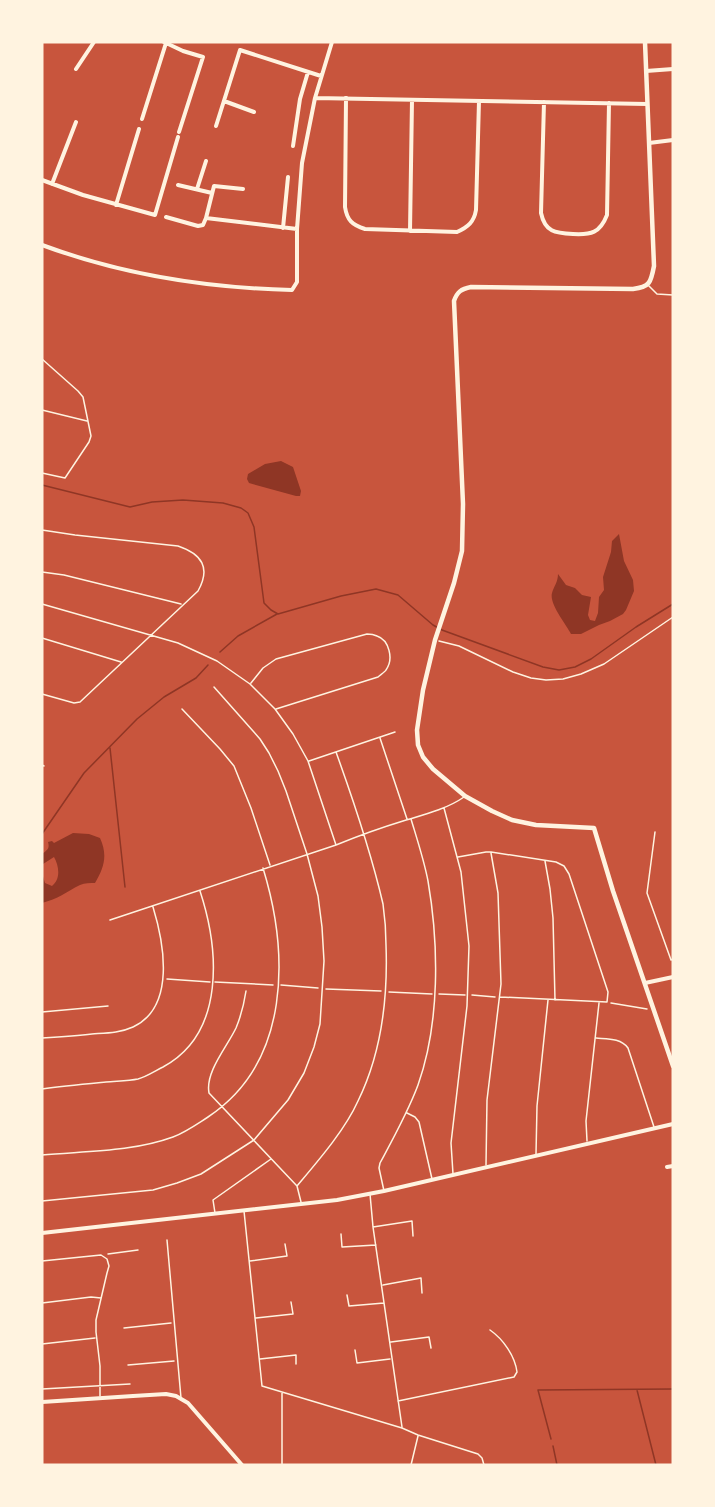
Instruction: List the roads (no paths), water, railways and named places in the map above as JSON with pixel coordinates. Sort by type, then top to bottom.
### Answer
[{"type":"street","points":[[76,69],[94,42]]},
{"type":"street","points":[[42,245],[111,268],[162,278],[213,286],[292,290],[297,282],[297,229],[302,163],[315,98],[332,42]]},
{"type":"street","points":[[645,42],[654,266],[648,285],[633,290],[471,286],[457,294],[453,307],[463,532],[459,566],[435,640],[419,706],[417,730],[418,745],[423,757],[433,769],[465,796],[492,811],[512,820],[536,825],[594,828],[673,1066]]},
{"type":"street","points":[[142,119],[165,43],[203,57],[179,132]]},
{"type":"street","points":[[216,126],[240,50],[321,76]]},
{"type":"street","points":[[646,71],[673,69]]},
{"type":"street","points":[[293,146],[300,99],[308,72]]},
{"type":"street","points":[[315,98],[647,104]]},
{"type":"street","points":[[346,98],[345,207],[347,217],[350,223],[365,229],[410,231],[457,232],[466,228],[475,218],[479,101]]},
{"type":"street","points":[[410,231],[412,100]]},
{"type":"street","points":[[224,101],[254,112]]},
{"type":"street","points":[[543,102],[541,213],[543,221],[553,232],[587,234],[599,229],[607,215],[609,104]]},
{"type":"street","points":[[52,184],[76,122]]},
{"type":"street","points":[[116,205],[139,129]]},
{"type":"street","points":[[42,180],[116,205],[155,215],[178,137]]},
{"type":"street","points":[[649,143],[673,140]]},
{"type":"street","points":[[197,189],[206,161]]},
{"type":"street","points":[[282,228],[288,177]]},
{"type":"street","points":[[178,185],[212,193]]},
{"type":"street","points":[[166,217],[198,226],[202,225],[214,186],[243,189]]},
{"type":"street","points":[[206,218],[297,229]]},
{"type":"street","points":[[645,983],[673,977]]},
{"type":"street","points":[[42,1233],[337,1200],[673,1124]]},
{"type":"street","points":[[667,1167],[673,1166]]},
{"type":"street","points":[[42,1402],[166,1394],[182,1399],[242,1465]]},
{"type":"lane","points":[[648,285],[657,294],[673,295]]},
{"type":"lane","points":[[42,359],[83,397],[91,436],[65,478],[42,473]]},
{"type":"lane","points":[[42,410],[87,421]]},
{"type":"lane","points":[[42,530],[178,546],[188,549],[201,560],[204,574],[198,591],[80,702],[74,703],[42,694]]},
{"type":"lane","points":[[42,572],[64,575],[182,605]]},
{"type":"lane","points":[[42,604],[178,643],[218,661],[250,684],[275,709],[293,734],[308,762],[336,844]]},
{"type":"lane","points":[[250,684],[263,668],[276,659],[367,634],[378,636],[386,643],[390,652],[389,663],[386,671],[378,677],[275,709]]},
{"type":"lane","points":[[42,638],[122,662]]},
{"type":"lane","points":[[42,1201],[153,1190],[201,1174],[254,1140],[288,1100],[304,1073],[314,1047],[320,1024],[324,961],[318,896],[290,802],[278,771],[260,739],[214,687]]},
{"type":"lane","points":[[182,709],[234,766],[270,865]]},
{"type":"lane","points":[[308,762],[395,732]]},
{"type":"lane","points":[[380,737],[428,878],[435,962],[430,1033],[425,1058],[406,1113],[380,1163],[384,1191]]},
{"type":"lane","points":[[297,1186],[330,1145],[358,1103],[372,1069],[383,1027],[387,960],[383,906],[365,833],[336,752]]},
{"type":"lane","points":[[110,920],[456,803],[465,796]]},
{"type":"lane","points":[[443,807],[461,872],[469,946],[467,1006],[452,1143],[453,1174]]},
{"type":"lane","points":[[655,832],[647,893],[671,960],[673,959]]},
{"type":"lane","points":[[457,857],[491,852],[556,862],[564,867],[569,874],[608,992],[607,1002],[500,997]]},
{"type":"lane","points":[[486,1167],[487,1100],[501,984],[498,893],[491,852]]},
{"type":"lane","points":[[544,860],[553,918],[555,1000]]},
{"type":"lane","points":[[42,1155],[127,1147],[172,1137],[192,1128],[222,1108],[237,1091],[250,1074],[269,1040],[276,1011],[280,949],[270,889],[263,868]]},
{"type":"lane","points":[[42,1089],[138,1079],[171,1063],[185,1050],[204,1022],[211,999],[214,964],[212,939],[200,890]]},
{"type":"lane","points":[[42,1038],[117,1032],[132,1028],[143,1021],[158,1002],[163,979],[159,928],[153,906]]},
{"type":"lane","points":[[246,992],[243,1010],[212,1072],[208,1086],[210,1093],[222,1108],[297,1186],[301,1203]]},
{"type":"lane","points":[[536,1156],[537,1106],[548,999]]},
{"type":"lane","points":[[587,1144],[586,1121],[599,1002]]},
{"type":"lane","points":[[42,1012],[108,1006]]},
{"type":"lane","points":[[595,1038],[619,1041],[628,1048],[654,1129]]},
{"type":"lane","points":[[406,1113],[419,1122],[433,1179]]},
{"type":"lane","points":[[215,1213],[213,1200],[272,1159]]},
{"type":"lane","points":[[370,1193],[402,1428]]},
{"type":"lane","points":[[244,1210],[262,1386],[402,1428],[478,1454],[484,1465]]},
{"type":"lane","points":[[373,1227],[412,1221],[413,1236]]},
{"type":"lane","points":[[341,1234],[342,1247],[376,1245]]},
{"type":"lane","points":[[167,1240],[182,1399]]},
{"type":"lane","points":[[249,1261],[287,1256],[285,1244]]},
{"type":"lane","points":[[42,1261],[101,1255],[107,1259],[108,1266],[96,1320],[100,1398]]},
{"type":"lane","points":[[381,1286],[421,1278],[422,1293]]},
{"type":"lane","points":[[347,1295],[349,1306],[384,1303]]},
{"type":"lane","points":[[42,1303],[91,1297],[102,1298]]},
{"type":"lane","points":[[255,1318],[293,1314],[291,1302]]},
{"type":"lane","points":[[398,1401],[514,1377],[518,1372],[516,1364],[500,1337],[490,1330]]},
{"type":"lane","points":[[389,1342],[429,1337],[431,1348]]},
{"type":"lane","points":[[42,1344],[96,1338]]},
{"type":"lane","points":[[355,1350],[357,1363],[392,1359]]},
{"type":"lane","points":[[259,1359],[296,1355],[296,1364]]},
{"type":"lane","points":[[42,1389],[130,1384]]},
{"type":"lane","points":[[282,1392],[282,1465],[295,1465]]},
{"type":"lane","points":[[411,1465],[418,1435]]},
{"type":"waterway","points":[[42,485],[130,507],[152,502],[183,500],[223,503],[241,508],[248,513],[254,527],[264,603],[278,614],[341,596],[376,589],[398,595],[442,630],[543,667],[559,670],[575,667],[591,659],[673,604]]},
{"type":"waterway","points":[[220,652],[238,636],[277,614]]},
{"type":"waterway","points":[[42,834],[84,773],[137,719],[164,697],[196,678],[208,665]]},
{"type":"waterway","points":[[110,748],[125,887]]},
{"type":"waterway","points":[[551,1439],[538,1390],[673,1389]]},
{"type":"waterway","points":[[637,1390],[656,1465]]},
{"type":"waterway","points":[[553,1446],[557,1465]]}]
